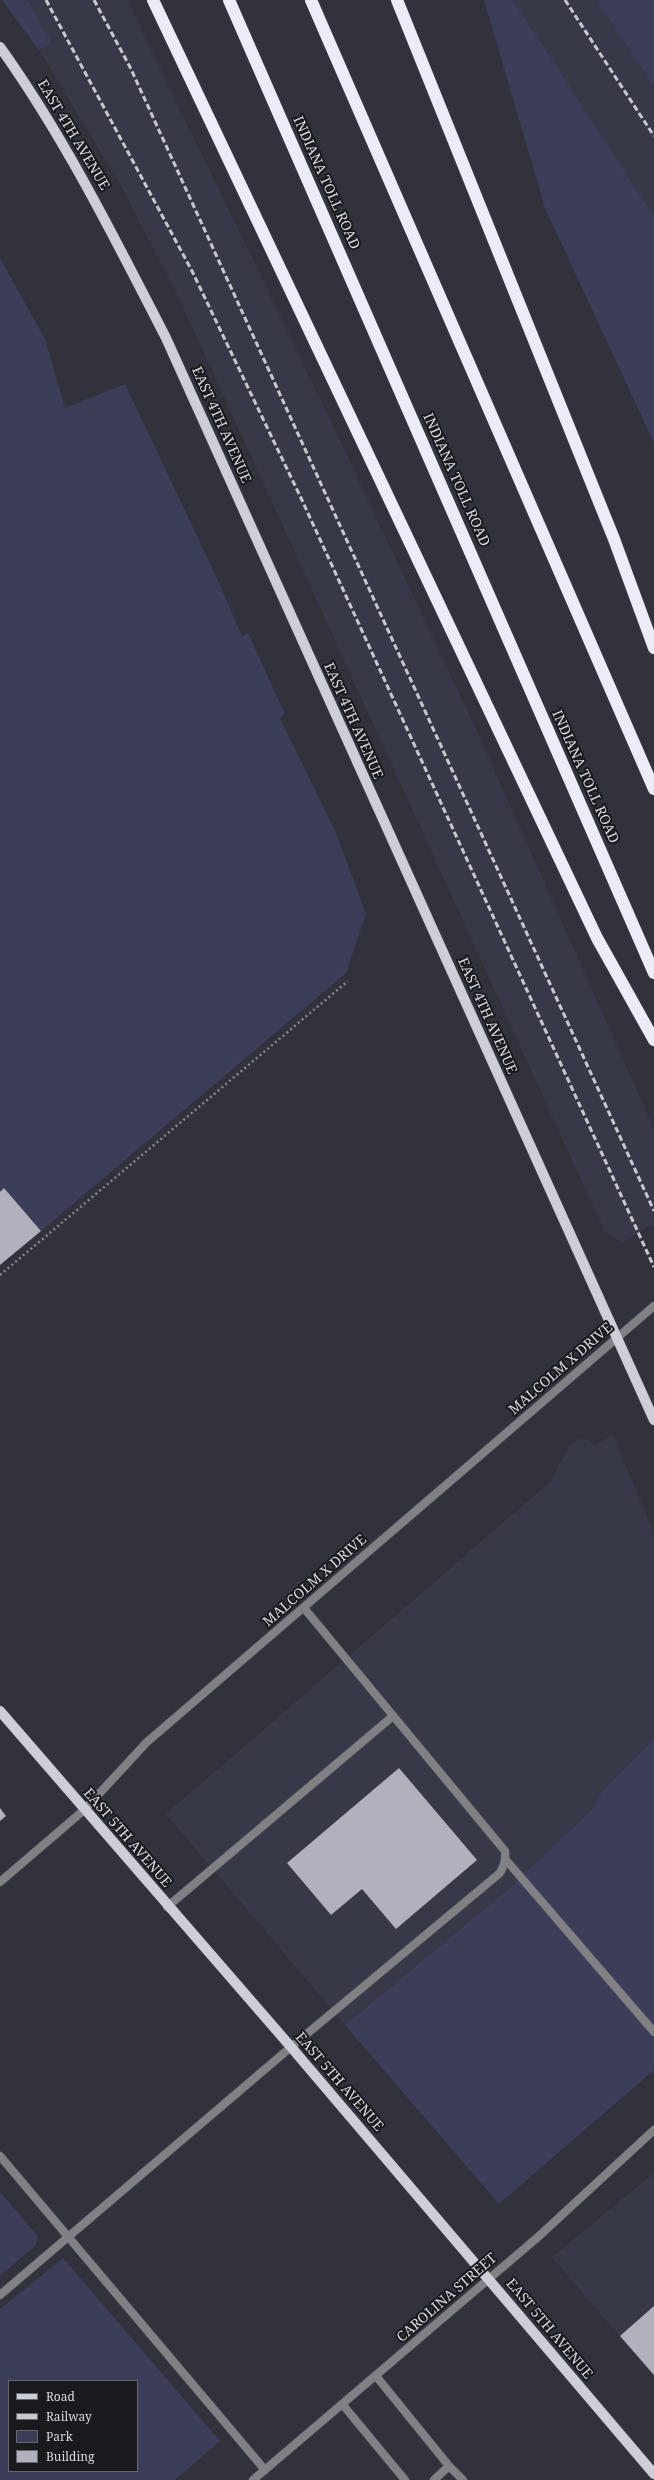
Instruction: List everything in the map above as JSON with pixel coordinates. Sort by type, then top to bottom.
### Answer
[{"type":"highway","points":[[153,0],[597,938],[654,1040]]},
{"type":"highway","name":"INDIANA TOLL ROAD","points":[[229,0],[654,973]]},
{"type":"highway","points":[[311,0],[654,789]]},
{"type":"highway","points":[[397,0],[614,539],[654,648]]},
{"type":"main road","name":"EAST 4TH AVENUE","points":[[0,47],[30,90],[89,188],[166,338],[618,1337],[654,1420]]},
{"type":"main road","name":"EAST 5TH AVENUE","points":[[0,1711],[167,1907],[291,2047],[654,2474]]},
{"type":"street","name":"MALCOLM X DRIVE","points":[[0,1882],[84,1810],[147,1742],[654,1306]]},
{"type":"street","points":[[0,2296],[291,2047],[500,1873],[506,1860],[505,1851],[304,1608]]},
{"type":"street","points":[[167,1907],[393,1716]]},
{"type":"street","points":[[506,1860],[654,2032]]},
{"type":"street","name":"CAROLINA STREET","points":[[253,2480],[343,2405],[489,2279],[654,2130]]},
{"type":"street","points":[[0,2156],[265,2470]]},
{"type":"street","points":[[376,2376],[462,2480]]},
{"type":"street","points":[[343,2405],[405,2480]]},
{"type":"street","points":[[434,2480],[450,2466]]},
{"type":"path","points":[[0,1275],[348,981]]},
{"type":"shaded area","points":[[28,0],[127,0],[318,394],[475,727],[654,1129],[654,1223],[630,1238],[621,1242],[605,1232],[178,296],[120,184],[39,50],[52,43]]},
{"type":"shaded area","points":[[513,0],[596,0],[654,87],[654,216]]},
{"type":"shaded area","points":[[613,1435],[654,1533],[654,1739],[604,1789],[593,1808],[511,1887],[345,2025],[166,1814],[550,1482],[570,1445],[580,1439],[588,1440],[594,1445]]},
{"type":"shaded area","points":[[654,2173],[654,2377],[552,2257]]},
{"type":"green space","points":[[2,0],[28,0],[52,43],[39,50]]},
{"type":"green space","points":[[484,0],[513,0],[654,216],[654,443],[545,208]]},
{"type":"green space","points":[[596,0],[654,0],[654,87]]},
{"type":"green space","points":[[0,258],[45,339],[65,408],[125,384],[216,576],[242,636],[248,633],[285,714],[280,718],[336,833],[366,914],[346,973],[41,1231],[5,1189],[0,1192]]},
{"type":"green space","points":[[654,1739],[654,2070],[499,2204],[345,2025],[511,1887],[593,1808],[604,1789]]},
{"type":"green space","points":[[0,2192],[38,2236],[36,2245],[0,2276]]},
{"type":"green space","points":[[63,2258],[220,2441],[175,2480],[0,2480],[0,2309]]},
{"type":"building","points":[[4,1188],[41,1231],[0,1265],[0,1192]]},
{"type":"building","points":[[399,1768],[477,1860],[396,1929],[362,1889],[331,1915],[287,1863]]},
{"type":"building","points":[[0,1808],[6,1816],[0,1821]]},
{"type":"building","points":[[654,2306],[654,2375],[620,2336]]},
{"type":"railway","points":[[46,0],[192,271],[301,498],[654,1267]]},
{"type":"railway","points":[[94,0],[130,67],[654,1211]]},
{"type":"railway","points":[[565,0],[654,136]]}]
